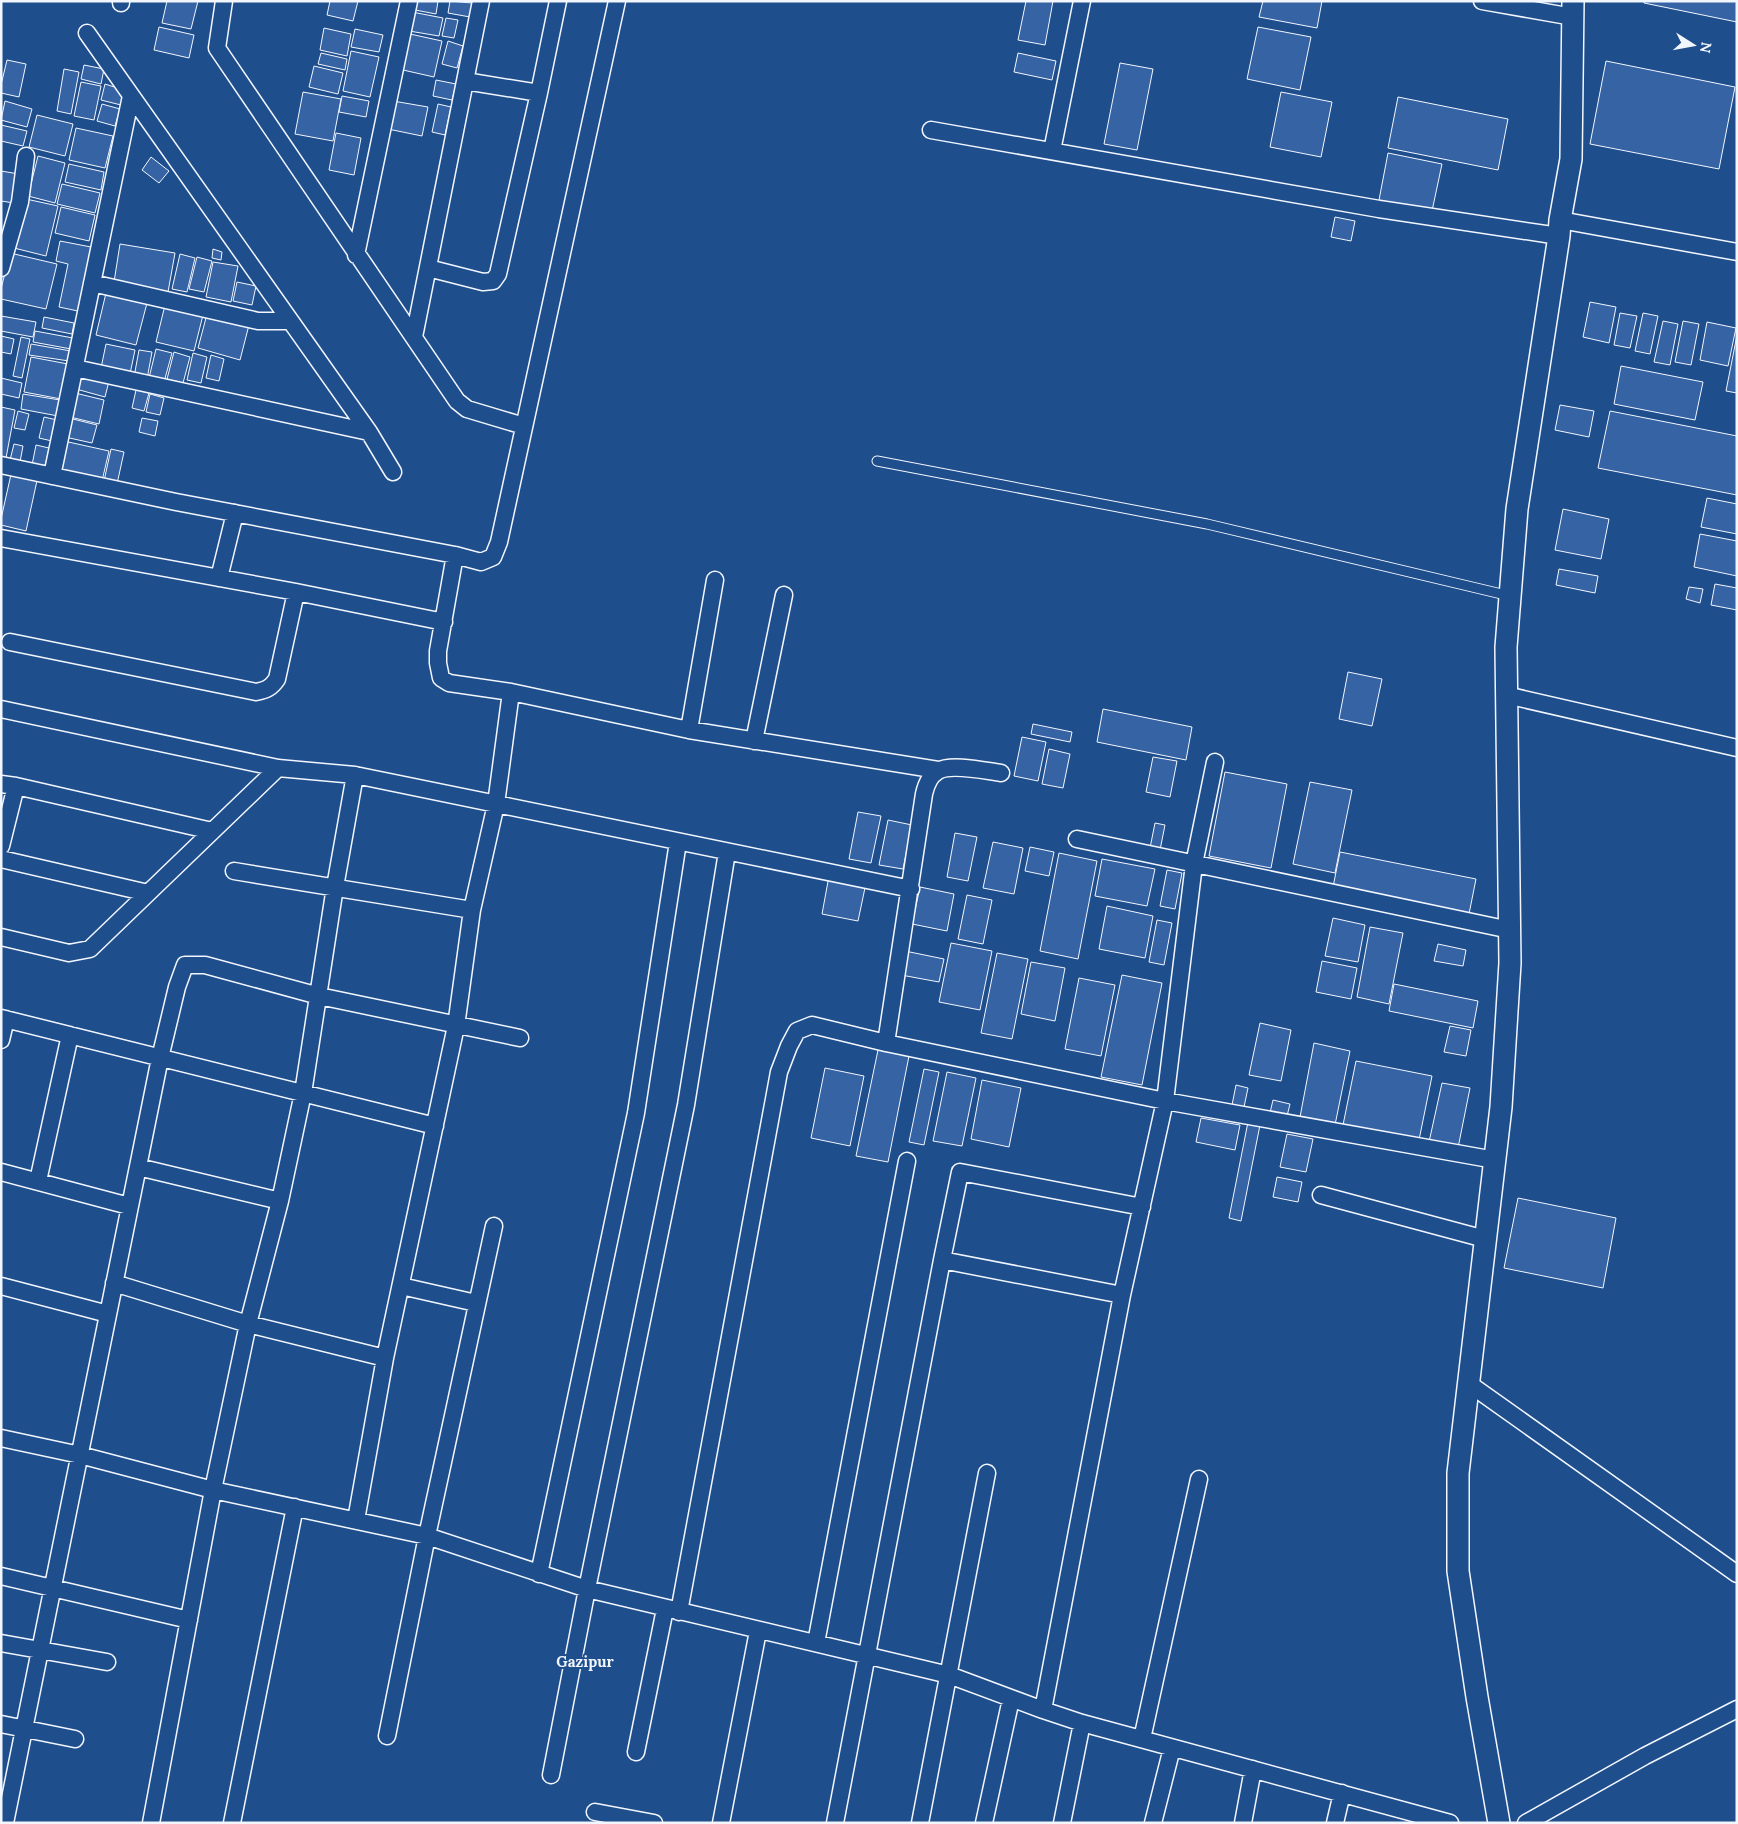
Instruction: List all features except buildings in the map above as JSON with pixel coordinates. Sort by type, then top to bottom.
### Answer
[{"type":"street","points":[[224,1],[217,48],[457,402],[467,409],[524,426]]},
{"type":"street","points":[[356,255],[409,1]]},
{"type":"street","points":[[414,337],[482,1]]},
{"type":"street","points":[[428,268],[483,282],[493,281],[498,274],[558,1]]},
{"type":"street","points":[[1,465],[235,513],[455,555],[481,562],[493,557],[499,542],[617,1]]},
{"type":"street","points":[[1052,151],[1082,1]]},
{"type":"street","points":[[1482,1],[1573,9],[1571,158],[1517,509],[1510,596],[1506,647],[1510,964],[1495,1160],[1458,1473],[1458,1571],[1499,1823]]},
{"type":"street","points":[[87,33],[370,432],[393,472]]},
{"type":"street","points":[[465,81],[539,93]]},
{"type":"street","points":[[52,476],[131,96]]},
{"type":"street","points":[[931,130],[1378,209],[1559,228],[1737,252]]},
{"type":"street","points":[[1,268],[20,202],[26,156]]},
{"type":"street","points":[[92,283],[258,321],[290,321]]},
{"type":"street","points":[[75,368],[370,432]]},
{"type":"street","points":[[219,578],[235,513]]},
{"type":"street","points":[[1,538],[296,592],[444,622]]},
{"type":"street","points":[[455,555],[438,651],[441,678],[449,683],[511,692],[689,730],[754,741],[938,770],[951,767],[1001,772]]},
{"type":"street","points":[[689,730],[715,580]]},
{"type":"street","points":[[10,642],[256,692],[272,687],[277,679],[296,592]]},
{"type":"street","points":[[754,741],[784,595]]},
{"type":"street","points":[[356,1520],[385,1358],[456,1026],[472,910],[496,804],[511,692]]},
{"type":"street","points":[[1506,695],[1737,748]]},
{"type":"street","points":[[1,709],[278,768],[355,775],[911,889]]},
{"type":"street","points":[[1043,1710],[1122,1295],[1165,1101],[1194,864],[1215,762]]},
{"type":"street","points":[[1,937],[69,953],[90,949],[278,768]]},
{"type":"street","points":[[886,1043],[924,794],[927,782],[938,770]]},
{"type":"street","points":[[151,1823],[213,1490],[248,1324],[280,1202],[303,1094],[335,887],[355,775]]},
{"type":"street","points":[[1,846],[9,785],[212,831]]},
{"type":"street","points":[[1077,839],[1510,930]]},
{"type":"street","points":[[539,1574],[636,1113],[678,842]]},
{"type":"street","points":[[551,1775],[686,1105],[727,852]]},
{"type":"street","points":[[1,859],[148,893]]},
{"type":"street","points":[[234,871],[472,910]]},
{"type":"street","points":[[5,1823],[6,1791],[24,1729],[160,1058],[177,987],[185,965],[205,965],[319,996],[520,1038]]},
{"type":"street","points":[[1,1040],[4,1019],[434,1126]]},
{"type":"street","points":[[636,1752],[672,1610],[779,1072],[797,1031],[812,1025],[886,1043],[1165,1101],[1495,1160]]},
{"type":"street","points":[[38,1181],[70,1035]]},
{"type":"street","points":[[816,1642],[907,1161]]},
{"type":"street","points":[[138,1167],[280,1202]]},
{"type":"street","points":[[1,1172],[129,1206]]},
{"type":"street","points":[[835,1823],[960,1172],[1142,1207]]},
{"type":"street","points":[[1320,1195],[1485,1239]]},
{"type":"street","points":[[387,1736],[427,1536],[494,1226]]},
{"type":"street","points":[[942,1260],[1122,1295]]},
{"type":"street","points":[[114,1283],[248,1324],[385,1358]]},
{"type":"street","points":[[1,1286],[108,1314]]},
{"type":"street","points":[[401,1286],[476,1303]]},
{"type":"street","points":[[1468,1383],[1737,1574]]},
{"type":"street","points":[[1,1438],[80,1455],[213,1490],[427,1536],[587,1589],[758,1631],[816,1642],[948,1675],[1082,1723],[1450,1823]]},
{"type":"street","points":[[920,1823],[987,1474]]},
{"type":"street","points":[[1142,1739],[1199,1479]]},
{"type":"street","points":[[232,1823],[295,1507]]},
{"type":"street","points":[[1,1576],[189,1620]]},
{"type":"street","points":[[721,1823],[758,1631]]},
{"type":"street","points":[[1,1643],[107,1662]]},
{"type":"street","points":[[984,1823],[1011,1699]]},
{"type":"street","points":[[1526,1823],[1645,1756],[1737,1709]]},
{"type":"street","points":[[1062,1823],[1082,1723]]},
{"type":"street","points":[[1,1724],[75,1739]]},
{"type":"street","points":[[1154,1823],[1172,1748]]},
{"type":"street","points":[[1243,1823],[1253,1770]]},
{"type":"street","points":[[1335,1823],[1342,1794]]},
{"type":"street","points":[[595,1812],[654,1823]]},
{"type":"lane","points":[[877,460],[1207,524],[1510,596]]},
{"type":"district","name":"Gazipur","points":[[585,1661]]}]
